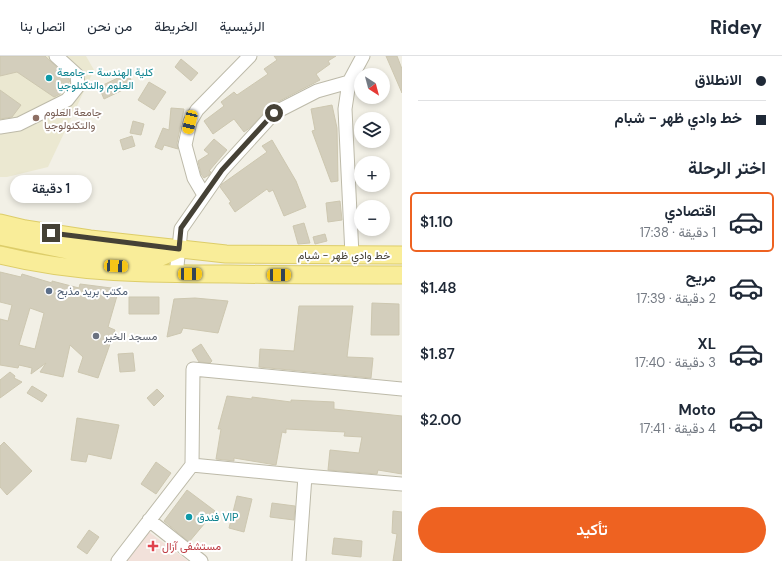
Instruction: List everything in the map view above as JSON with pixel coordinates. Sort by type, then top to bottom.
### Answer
[{"type":"main road","name":"خط وادي ظهر - شبام","points":[[0,223],[40,231],[226,254],[352,256],[402,255]]},
{"type":"main road","points":[[0,236],[72,251],[152,259],[170,254],[179,249]]},
{"type":"main road","points":[[0,245],[62,260],[106,265],[155,267],[176,274]]},
{"type":"main road","name":"خط وادي ظهر - شبام","points":[[0,255],[71,268],[114,273],[402,275]]},
{"type":"street","points":[[0,127],[8,127],[19,124],[67,100],[78,86],[77,75],[56,56]]},
{"type":"street","points":[[204,194],[194,178],[185,146],[190,122],[197,110],[250,56]]},
{"type":"street","points":[[352,256],[345,109],[349,82],[363,56]]},
{"type":"street","points":[[176,274],[181,228],[222,170],[274,113],[317,91],[349,82]]},
{"type":"street","points":[[118,561],[192,465],[193,369],[402,389]]},
{"type":"street","points":[[192,465],[402,484]]},
{"type":"street","points":[[298,561],[305,476]]},
{"type":"street","points":[[150,520],[201,561]]},
{"type":"shaded area","name":"جامعة العلوم والتكنولوجيا","points":[[0,56],[86,56],[94,70],[48,167],[7,177],[0,177]]},
{"type":"shaded area","name":"مستشفى آزال","points":[[149,532],[188,561],[127,561]]},
{"type":"building","name":"كلية الهندسة - جامعة العلوم والتكنلوجيا","points":[[0,56],[45,56],[70,81],[60,94],[54,97],[17,72],[0,76]]},
{"type":"building","points":[[274,56],[336,56],[328,61],[330,64],[316,74],[320,80],[270,106],[251,127],[244,132],[234,119],[213,134],[204,121],[224,106],[221,102],[234,92],[237,95],[268,74],[264,69],[277,60]]},
{"type":"building","points":[[386,56],[397,56],[402,69],[402,93]]},
{"type":"building","points":[[181,59],[198,73],[191,81],[175,67]]},
{"type":"building","points":[[128,73],[133,85],[104,99],[99,87]]},
{"type":"building","points":[[149,82],[166,92],[154,110],[138,100]]},
{"type":"building","points":[[0,90],[21,105],[12,117],[0,119]]},
{"type":"building","points":[[332,105],[337,128],[338,181],[331,182],[312,131],[315,130],[311,109]]},
{"type":"building","points":[[171,108],[184,109],[177,143],[178,149],[164,145],[162,150],[155,147],[163,128],[169,130]]},
{"type":"building","points":[[133,121],[144,124],[141,135],[130,133]]},
{"type":"building","points":[[132,136],[135,146],[123,150],[120,140]]},
{"type":"building","points":[[214,139],[227,150],[209,171],[211,172],[209,175],[204,178],[201,174],[198,161],[209,154],[204,150]]},
{"type":"building","points":[[272,140],[296,181],[306,207],[284,216],[273,190],[269,192],[267,189],[235,212],[229,203],[231,202],[220,187],[222,184],[267,152],[262,146]]},
{"type":"building","points":[[340,201],[342,220],[328,222],[326,203]]},
{"type":"building","points":[[304,223],[310,243],[298,244],[293,226]]},
{"type":"building","points":[[325,234],[327,241],[315,244],[313,237]]},
{"type":"building","points":[[0,272],[21,277],[22,274],[52,283],[52,281],[79,288],[80,284],[119,289],[108,327],[115,330],[98,378],[78,372],[83,357],[70,345],[63,377],[40,372],[46,363],[31,374],[32,368],[19,365],[18,368],[0,365],[0,319],[8,321],[12,305],[0,302]],"holes":[[[30,308],[44,313],[35,349],[19,345]]]},
{"type":"building","points":[[129,297],[159,297],[159,314],[129,314]]},
{"type":"building","points":[[195,298],[228,301],[218,333],[183,328],[181,333],[167,337],[174,299]]},
{"type":"building","points":[[372,303],[399,304],[399,335],[371,335]]},
{"type":"building","points":[[299,306],[353,306],[347,357],[373,358],[371,378],[259,367],[260,349],[294,351]]},
{"type":"building","points":[[201,344],[212,361],[210,363],[199,362],[192,350]]},
{"type":"building","points":[[133,353],[135,371],[120,372],[118,354]]},
{"type":"building","points":[[10,372],[15,376],[14,378],[22,382],[0,398],[0,380]]},
{"type":"building","points":[[32,386],[47,395],[42,402],[27,393]]},
{"type":"building","points":[[157,389],[164,396],[154,406],[147,398]]},
{"type":"building","points":[[227,396],[252,399],[252,397],[291,402],[291,400],[334,402],[334,409],[402,416],[402,474],[378,470],[377,474],[328,470],[330,450],[359,453],[362,437],[344,436],[345,432],[286,429],[286,433],[282,432],[276,465],[234,458],[234,461],[216,459],[221,429],[218,429]]},
{"type":"building","points":[[77,418],[119,425],[111,459],[88,454],[86,462],[71,460]]},
{"type":"building","points":[[4,442],[32,471],[7,495],[0,487],[0,446]]},
{"type":"building","points":[[156,462],[171,473],[156,494],[141,484]]},
{"type":"building","name":"فندق VIP","points":[[187,490],[215,511],[189,542],[164,521]]},
{"type":"building","points":[[237,496],[252,499],[244,532],[229,528]]},
{"type":"building","points":[[272,503],[295,506],[294,520],[270,517]]},
{"type":"building","points":[[393,511],[402,512],[402,561],[393,561],[397,534],[392,533]]},
{"type":"building","points":[[89,530],[99,537],[87,554],[77,547]]},
{"type":"building","points":[[334,538],[362,541],[361,557],[332,554]]},
{"type":"place","name":"كلية الهندسة - جامعة العلوم والتكنلوجيا","points":[[49,78]]},
{"type":"place","name":"جامعة العلوم والتكنولوجيا","points":[[36,118]]},
{"type":"place","name":"مكتب بريد مذبح","points":[[49,291]]},
{"type":"place","name":"مسجد الخير","points":[[96,336]]},
{"type":"place","name":"فندق VIP","points":[[189,517]]},
{"type":"place","name":"مستشفى آزال","points":[[153,546]]},
{"type":"route","points":[[51,233],[179,249],[181,228],[222,170],[274,113]]}]
